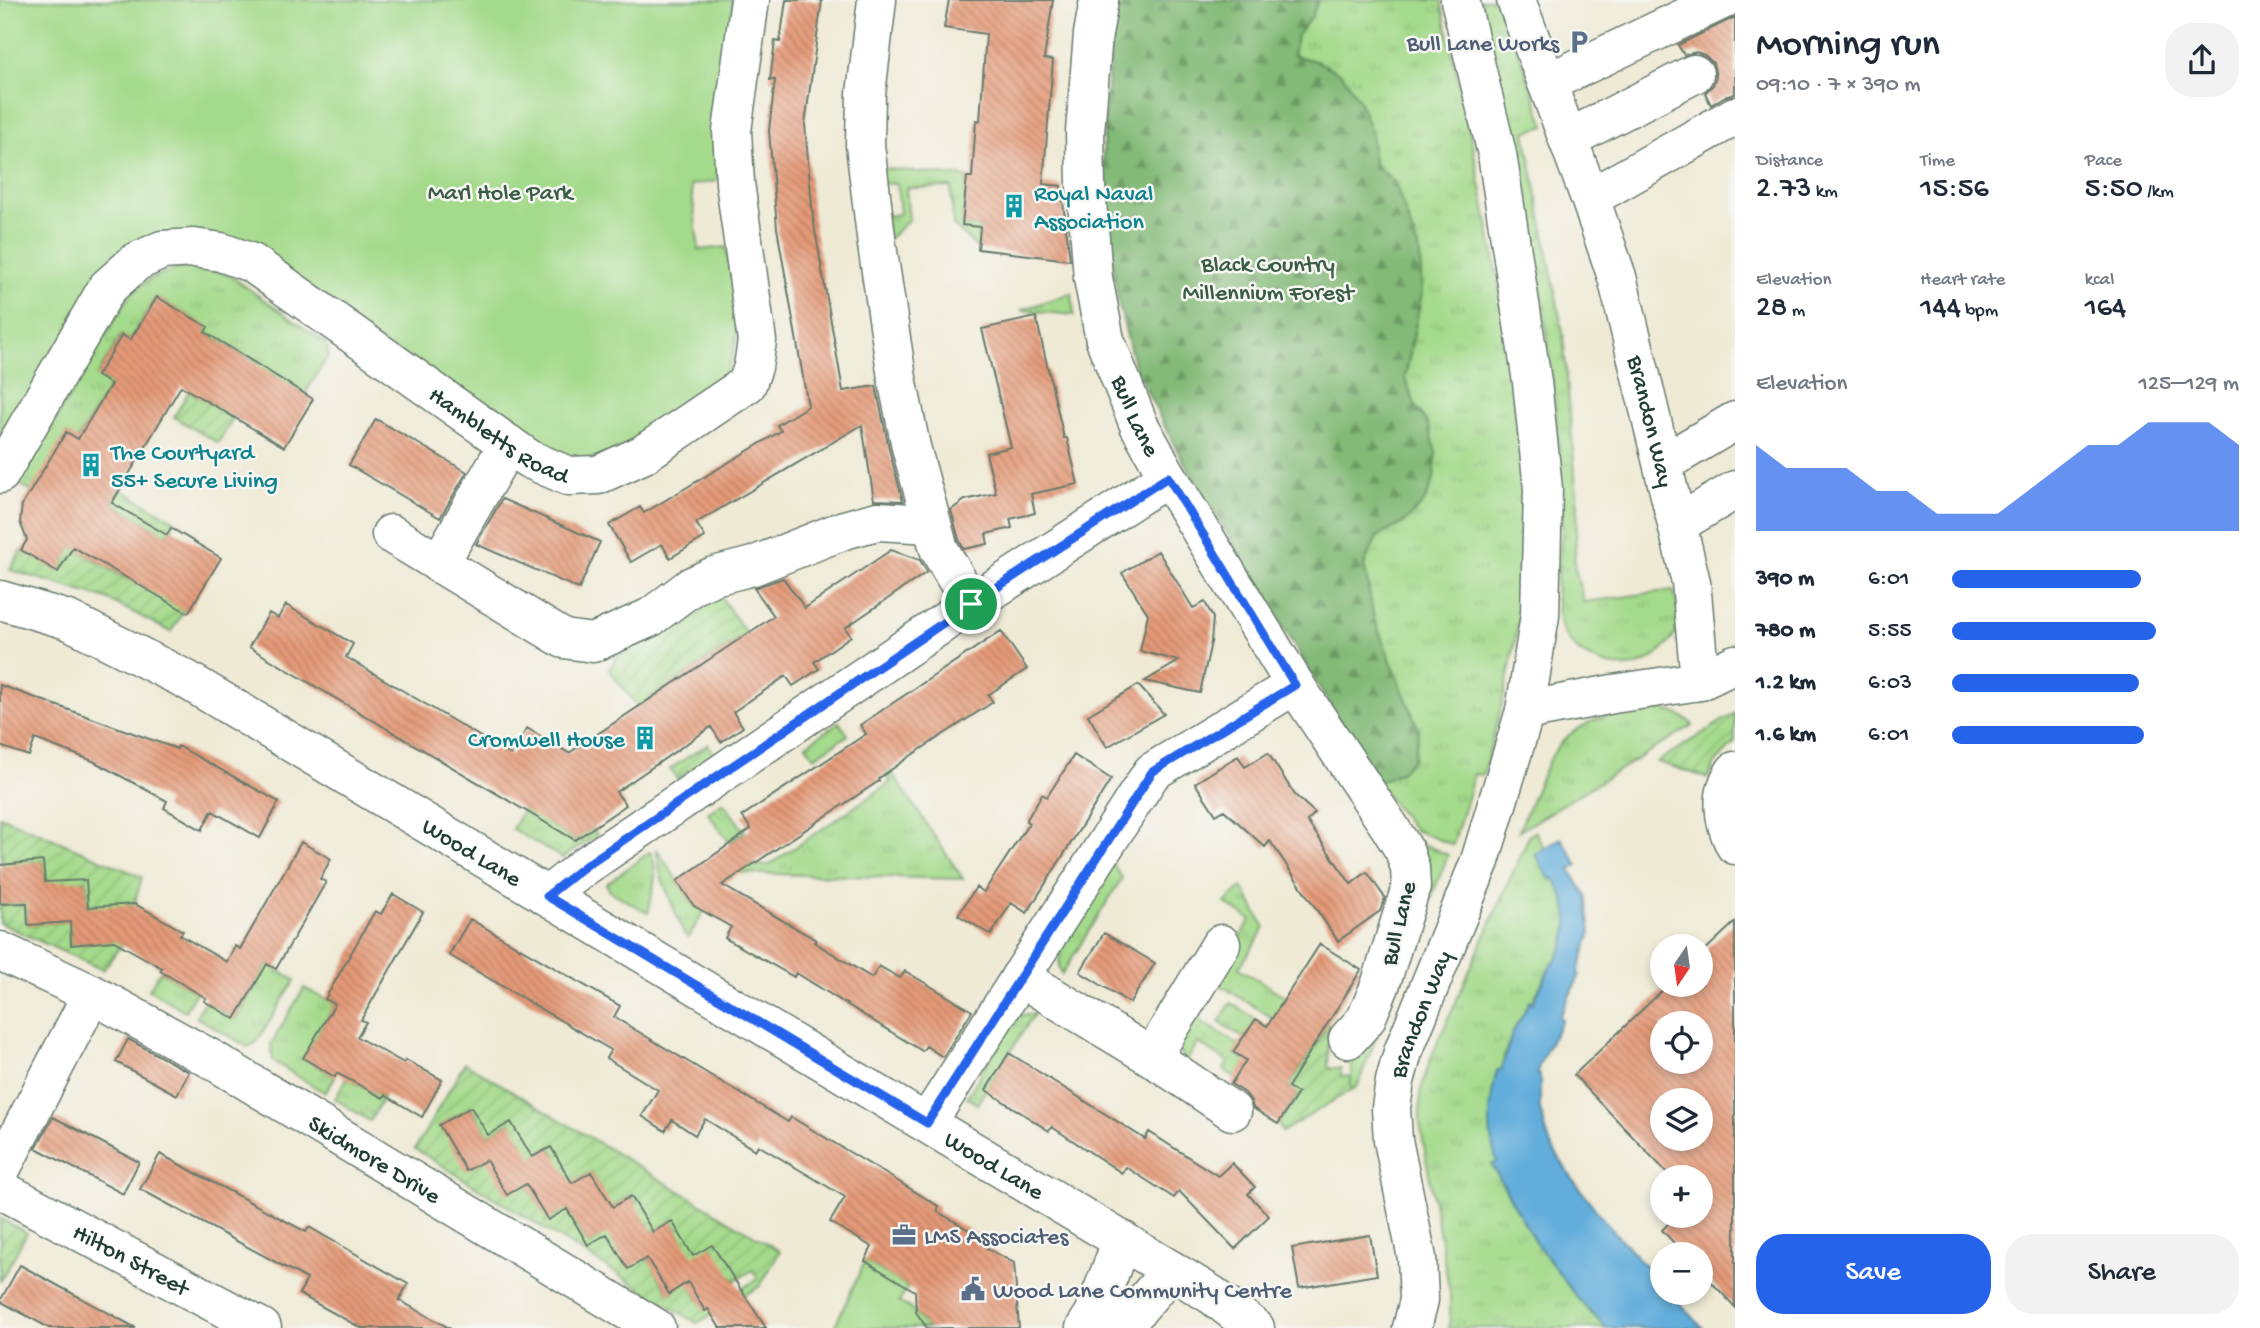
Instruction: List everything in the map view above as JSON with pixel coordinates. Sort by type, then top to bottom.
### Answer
[{"type":"street","name":"Hambletts Road","points":[[0,474],[107,288],[136,262],[162,250],[194,248],[222,252],[252,264],[529,459],[568,476],[598,475],[642,455],[747,384],[753,367],[757,341],[736,183],[732,131],[750,0]]},
{"type":"street","points":[[877,0],[866,94],[865,145],[897,378],[911,447],[939,549],[971,604]]},
{"type":"street","name":"Bull Lane","points":[[1099,0],[1093,34],[1085,132],[1086,205],[1093,278],[1105,340],[1139,425],[1168,477],[1295,685],[1404,850],[1410,867],[1411,887],[1380,986],[1366,1019],[1348,1038]]},
{"type":"street","name":"Brandon Way","points":[[1412,1328],[1419,1300],[1417,1258],[1393,1140],[1391,1108],[1395,1081],[1403,1052],[1480,861],[1525,711],[1540,615],[1543,489],[1532,382],[1497,155],[1460,0]]},
{"type":"street","name":"Brandon Way","points":[[1516,0],[1617,277],[1691,582],[1700,681]]},
{"type":"street","points":[[1547,83],[1722,0]]},
{"type":"street","points":[[1568,139],[1695,74]]},
{"type":"street","points":[[1590,198],[1735,116]]},
{"type":"street","points":[[1664,463],[1735,421]]},
{"type":"street","points":[[439,564],[508,444]]},
{"type":"street","points":[[547,896],[585,866],[971,604],[1168,477]]},
{"type":"street","points":[[1678,524],[1735,490]]},
{"type":"street","points":[[391,534],[564,639],[593,643],[651,617],[692,586],[713,576],[753,566],[844,530],[877,522],[932,524]]},
{"type":"street","name":"Wood Lane","points":[[0,600],[68,620],[172,671],[1122,1240],[1212,1295],[1255,1328]]},
{"type":"street","points":[[1525,711],[1700,681],[1735,664]]},
{"type":"street","points":[[927,1123],[1152,772],[1295,685]]},
{"type":"street","points":[[1735,771],[1728,781],[1724,802],[1726,827],[1735,845]]},
{"type":"street","points":[[1152,1057],[1221,944]]},
{"type":"street","name":"Skidmore Drive","points":[[0,951],[92,994],[211,1059],[656,1328]]},
{"type":"street","points":[[1020,977],[1152,1057],[1232,1111]]},
{"type":"street","points":[[0,1171],[92,994]]},
{"type":"street","name":"Hilton Street","points":[[0,1189],[262,1328]]},
{"type":"street","points":[[1085,1328],[1094,1314],[1122,1240]]},
{"type":"street","points":[[1122,1328],[1171,1270]]},
{"type":"green space","name":"Marl Hole Park","points":[[0,0],[733,0],[717,181],[691,185],[699,250],[726,247],[737,317],[730,364],[710,392],[679,415],[615,451],[592,459],[578,458],[536,442],[164,234],[0,446]]},
{"type":"green space","name":"Black Country Millennium Forest","points":[[1115,0],[1318,0],[1312,16],[1297,35],[1293,55],[1319,62],[1342,74],[1359,100],[1371,132],[1374,164],[1395,183],[1420,254],[1422,293],[1405,378],[1416,407],[1428,424],[1436,452],[1434,479],[1425,501],[1405,522],[1377,537],[1364,564],[1374,619],[1419,730],[1414,758],[1401,772],[1377,783],[1177,450],[1135,368],[1118,301],[1106,215],[1103,169],[1104,122]]},
{"type":"green space","points":[[1318,0],[1441,0],[1504,314],[1522,487],[1523,550],[1519,614],[1513,655],[1483,775],[1474,774],[1453,845],[1414,830],[1377,783],[1394,671],[1374,619],[1364,564],[1377,537],[1405,522],[1428,424],[1416,407],[1405,378],[1422,293],[1395,183],[1374,164],[1371,132],[1293,55],[1297,35],[1312,16]]},
{"type":"green space","points":[[1480,0],[1500,0],[1545,126],[1525,132],[1563,333],[1578,509],[1574,565],[1584,602],[1673,590],[1683,621],[1657,655],[1635,666],[1609,665],[1585,655],[1569,640],[1558,617],[1556,586],[1563,506],[1546,323],[1521,184]]},
{"type":"green space","points":[[880,168],[967,177],[962,225],[980,227],[978,249],[953,225],[951,187],[906,188],[909,220],[886,241],[885,216],[900,214],[897,183],[881,184]]},
{"type":"green space","points":[[200,267],[229,275],[324,342],[328,356],[305,394],[263,369],[253,370],[257,362],[205,332],[207,327],[156,297],[130,340],[121,335],[97,376],[111,384],[42,498],[18,483],[129,296],[162,274]]},
{"type":"green space","points":[[1071,293],[1074,315],[1021,310]]},
{"type":"green space","points":[[189,391],[234,417],[218,443],[174,417]]},
{"type":"green space","points":[[120,489],[175,521],[167,535],[112,503]]},
{"type":"green space","points":[[77,539],[80,551],[130,581],[136,573],[184,610],[171,632],[107,599],[10,570],[21,550],[58,571]]},
{"type":"green space","points":[[714,587],[774,673],[768,678],[740,638],[638,707],[609,670],[618,655]]},
{"type":"green space","points":[[1651,708],[1674,713],[1693,725],[1519,831],[1545,769],[1563,740],[1597,719]]},
{"type":"green space","points":[[1735,713],[1735,742],[1716,762],[1708,778],[1657,762]]},
{"type":"green space","points":[[839,722],[848,735],[814,757],[806,745]]},
{"type":"green space","points":[[871,741],[963,879],[737,873],[732,866],[769,865],[891,782],[865,744]]},
{"type":"green space","points":[[708,744],[714,754],[677,779],[670,769]]},
{"type":"green space","points":[[723,802],[745,832],[730,843],[708,813]]},
{"type":"green space","points":[[524,808],[574,840],[592,828],[597,835],[562,858],[512,829]]},
{"type":"green space","points":[[0,816],[142,877],[124,941],[103,970],[0,923],[0,904],[35,902],[36,911],[27,912],[28,925],[78,921],[79,930],[70,931],[71,945],[122,940],[88,907],[86,880],[45,888],[43,861],[2,868]]},
{"type":"green space","points":[[1535,831],[1545,849],[1536,854],[1550,880],[1554,878],[1564,900],[1567,930],[1561,952],[1512,1034],[1504,1056],[1493,1149],[1498,1163],[1492,1165],[1534,1240],[1579,1300],[1606,1328],[1448,1328],[1450,1294],[1420,1123],[1420,1093],[1430,1060],[1529,836]]},
{"type":"green space","points":[[1411,839],[1448,855],[1357,1087],[1351,1090],[1351,1052]]},
{"type":"green space","points":[[656,848],[693,904],[704,911],[689,937],[684,934],[661,876]]},
{"type":"green space","points":[[650,852],[655,874],[648,913],[610,891],[606,884]]},
{"type":"green space","points":[[1113,864],[1122,878],[1062,974],[1059,966],[1061,945]]},
{"type":"green space","points":[[1242,887],[1265,928],[1239,968],[1286,997],[1273,1018],[1212,980],[1251,920],[1225,903]]},
{"type":"green space","points":[[267,964],[295,980],[256,1043],[248,1047],[196,1017],[204,1001],[236,1019]]},
{"type":"green space","points":[[160,971],[196,992],[185,1011],[149,990]]},
{"type":"green space","points":[[304,988],[335,1004],[304,1058],[335,1077],[325,1093],[273,1061],[271,1044]]},
{"type":"green space","points":[[1286,997],[1329,1024],[1328,1068],[1341,1068],[1341,1076],[1351,1077],[1351,1090],[1282,1132],[1278,1124],[1298,1094],[1288,1087],[1325,1030],[1283,1002]]},
{"type":"green space","points":[[1231,1003],[1256,1019],[1252,1026],[1255,1045],[1219,1022]]},
{"type":"green space","points":[[1034,1014],[977,1104],[967,1097],[1014,1018]]},
{"type":"green space","points":[[1190,1014],[1239,1045],[1234,1053],[1255,1066],[1244,1083],[1224,1070],[1228,1062],[1198,1043],[1185,1064],[1178,1043]]},
{"type":"green space","points":[[465,1063],[780,1251],[760,1286],[697,1323],[415,1149]],"holes":[[[471,1107],[488,1135],[511,1122],[528,1160],[551,1147],[556,1155],[552,1158],[568,1185],[591,1172],[596,1180],[593,1182],[609,1209],[631,1196],[636,1204],[633,1207],[649,1234],[672,1221],[677,1229],[673,1231],[689,1259],[730,1283],[753,1270],[758,1279],[705,1310],[684,1275],[676,1279],[680,1287],[669,1294],[643,1250],[602,1226],[600,1238],[588,1245],[562,1201],[555,1205],[560,1213],[548,1220],[522,1176],[439,1126]]]},
{"type":"green space","points":[[347,1078],[383,1098],[370,1121],[335,1099]]},
{"type":"green space","points":[[0,1218],[27,1233],[0,1282]]},
{"type":"green space","points":[[865,1261],[908,1287],[899,1302],[916,1312],[921,1321],[934,1328],[834,1328]]},
{"type":"water","points":[[1561,838],[1578,865],[1570,870],[1586,896],[1591,932],[1578,973],[1580,975],[1559,1017],[1562,1019],[1537,1074],[1540,1075],[1540,1109],[1550,1144],[1607,1224],[1650,1271],[1650,1305],[1682,1305],[1703,1328],[1606,1328],[1579,1300],[1534,1240],[1492,1165],[1497,1162],[1491,1139],[1490,1116],[1497,1070],[1501,1070],[1512,1034],[1530,1001],[1533,1003],[1552,963],[1555,963],[1561,952],[1567,930],[1567,910],[1560,889],[1554,878],[1550,880],[1535,854]]},
{"type":"building","points":[[786,0],[822,0],[805,124],[813,218],[843,391],[876,386],[903,501],[874,500],[862,425],[696,523],[705,537],[670,558],[662,544],[631,562],[609,525],[640,507],[644,513],[781,431],[777,425],[808,406],[777,228],[769,130],[775,80],[770,80],[775,41],[780,42]]},
{"type":"building","points":[[949,0],[1053,0],[1044,59],[1053,60],[1043,184],[1061,186],[1070,260],[978,249],[980,227],[962,225],[967,177],[972,177],[976,120],[980,121],[986,34],[944,28]]},
{"type":"building","points":[[1735,17],[1735,94],[1711,105],[1705,93],[1713,85],[1716,76],[1713,63],[1705,55],[1696,52],[1684,55],[1678,45]]},
{"type":"building","name":"The Courtyard 55+ Secure Living","points":[[157,297],[208,327],[205,332],[313,399],[284,447],[181,386],[112,503],[167,535],[171,528],[221,558],[188,613],[73,547],[58,572],[21,550],[27,540],[20,522],[22,505],[66,432],[78,439],[111,384],[97,376],[122,335],[130,340]]},
{"type":"building","points":[[1036,317],[1064,438],[1067,438],[1078,484],[1031,494],[1035,513],[1010,519],[1012,528],[986,534],[988,544],[964,549],[951,510],[965,500],[996,493],[986,453],[1011,447],[982,329]]},
{"type":"building","points":[[376,419],[467,472],[440,518],[349,465]]},
{"type":"building","points":[[502,499],[600,542],[579,589],[476,544]]},
{"type":"building","points":[[891,550],[920,560],[927,572],[845,628],[851,636],[814,662],[819,669],[793,686],[786,676],[733,712],[743,727],[721,742],[711,727],[616,792],[626,805],[575,840],[249,647],[269,613],[278,618],[286,605],[353,644],[346,657],[511,755],[527,728],[569,753],[774,616],[754,588],[783,578],[805,608]]},
{"type":"building","points":[[1158,551],[1193,608],[1205,602],[1213,618],[1211,642],[1200,693],[1145,681],[1179,661],[1140,651],[1148,614],[1122,573]]},
{"type":"building","points":[[1001,631],[1027,669],[988,695],[993,702],[722,885],[816,940],[814,942],[872,978],[879,966],[900,978],[905,971],[972,1011],[943,1057],[926,1046],[922,1051],[796,973],[794,977],[725,938],[731,927],[694,906],[677,881],[751,829],[742,816],[866,734],[860,725]]},
{"type":"building","points":[[0,685],[177,749],[178,746],[279,802],[260,838],[212,811],[202,830],[164,808],[167,801],[93,761],[35,739],[29,756],[0,746]]},
{"type":"building","points":[[1138,685],[1164,714],[1107,747],[1088,715]]},
{"type":"building","points":[[1268,753],[1295,795],[1315,813],[1307,821],[1351,884],[1367,872],[1385,898],[1380,911],[1338,941],[1270,841],[1265,847],[1224,810],[1216,815],[1195,783],[1238,756],[1245,767]]},
{"type":"building","points":[[1074,755],[1111,779],[1027,913],[1011,903],[991,935],[958,915],[976,887],[984,892],[1029,823],[1026,821],[1042,794],[1047,797]]},
{"type":"building","points":[[301,842],[331,859],[320,879],[326,882],[276,969],[267,964],[235,1019],[160,971],[162,968],[114,941],[71,945],[70,922],[28,925],[27,903],[0,904],[0,865],[43,861],[45,882],[86,880],[88,907],[135,904],[183,931],[180,935],[227,962],[235,946],[240,949]]},
{"type":"building","points":[[393,894],[423,912],[361,1020],[366,1022],[357,1037],[442,1080],[422,1117],[385,1095],[383,1098],[337,1073],[335,1077],[303,1058],[335,1004],[325,999],[375,911],[381,914]]},
{"type":"building","points":[[470,919],[620,1006],[614,1017],[788,1122],[791,1117],[938,1206],[938,1212],[990,1242],[987,1248],[1014,1263],[1019,1328],[927,1328],[916,1312],[915,1291],[865,1261],[872,1247],[830,1222],[845,1197],[758,1145],[755,1150],[705,1119],[695,1135],[672,1120],[665,1131],[642,1116],[658,1090],[606,1058],[611,1050],[449,955]]},
{"type":"building","points":[[1735,922],[1735,1307],[1713,1284],[1713,1242],[1673,1242],[1662,1230],[1713,1228],[1713,1165],[1660,1165],[1574,1075],[1654,998],[1713,998],[1713,943]]},
{"type":"building","points":[[1104,933],[1155,963],[1130,1003],[1080,972]]},
{"type":"building","points":[[1320,944],[1361,970],[1288,1087],[1298,1093],[1278,1124],[1253,1108],[1245,1093],[1231,1084],[1246,1060],[1233,1052],[1256,1019],[1267,1026]]},
{"type":"building","points":[[128,1039],[189,1072],[177,1095],[116,1062]]},
{"type":"building","points":[[1009,1053],[1145,1139],[1149,1132],[1218,1176],[1232,1163],[1255,1187],[1248,1194],[1269,1216],[1235,1249],[1179,1191],[1174,1198],[1126,1167],[1122,1173],[1052,1127],[1049,1131],[986,1090]]},
{"type":"building","points":[[471,1107],[488,1135],[511,1122],[532,1157],[551,1147],[572,1183],[591,1172],[613,1207],[631,1196],[653,1232],[672,1221],[693,1256],[712,1245],[766,1328],[720,1328],[708,1309],[705,1311],[688,1282],[669,1294],[647,1258],[628,1269],[607,1234],[588,1245],[567,1209],[548,1220],[526,1184],[507,1195],[486,1160],[466,1171],[439,1125]]},
{"type":"building","points":[[53,1117],[139,1162],[123,1194],[36,1148]]},
{"type":"building","points":[[160,1154],[306,1232],[309,1227],[408,1284],[399,1300],[449,1328],[361,1328],[299,1294],[307,1279],[140,1189]]},
{"type":"building","points":[[1370,1235],[1377,1275],[1299,1288],[1292,1248]]},
{"type":"building","points":[[20,1265],[136,1328],[49,1328],[0,1301]]},
{"type":"place","name":"Bull Lane Works","points":[[1579,42]]},
{"type":"place","name":"Royal Naval Association","points":[[1014,206]]},
{"type":"place","name":"The Courtyard 55+ Secure Living","points":[[91,465]]},
{"type":"place","name":"Cromwell House","points":[[645,738]]},
{"type":"place","name":"LMS Associates","points":[[904,1235]]},
{"type":"place","name":"Wood Lane Community Centre","points":[[973,1289]]},
{"type":"route","points":[[1168,477],[1295,685],[1152,772],[927,1123],[547,896],[585,866],[971,604],[1168,477]]}]
